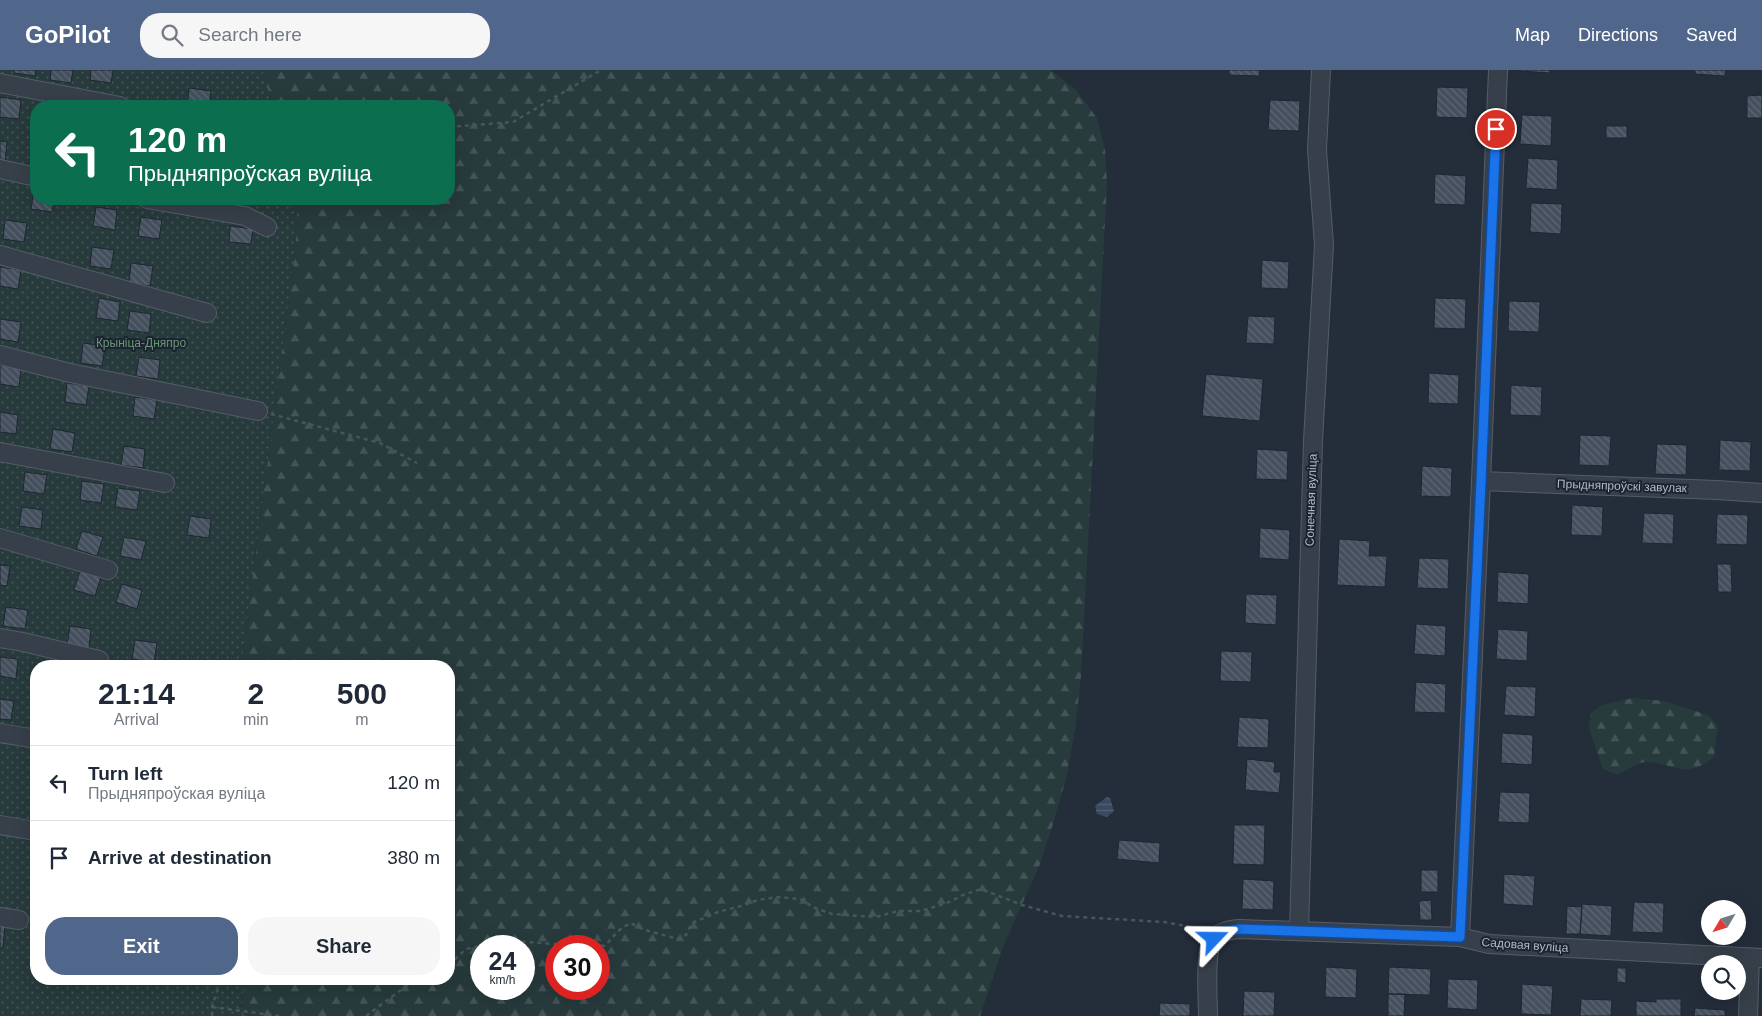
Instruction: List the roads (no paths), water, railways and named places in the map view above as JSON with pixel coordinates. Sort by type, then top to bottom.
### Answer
[{"type":"street","name":"Сонечная вуліца","points":[[1299,931],[1312,451],[1324,245],[1318,150],[1321,70]]},
{"type":"street","points":[[1460,937],[1498,70]]},
{"type":"street","points":[[0,83],[89,100]]},
{"type":"street","points":[[0,169],[30,176]]},
{"type":"street","points":[[182,205],[245,216],[267,226]]},
{"type":"street","points":[[0,255],[206,313]]},
{"type":"street","points":[[0,355],[86,376],[258,411]]},
{"type":"street","points":[[0,452],[165,484]]},
{"type":"street","name":"Прыдняпроўскі завулак","points":[[1481,482],[1762,493]]},
{"type":"street","points":[[0,538],[108,570]]},
{"type":"street","points":[[0,638],[99,660]]},
{"type":"street","points":[[0,734],[30,738]]},
{"type":"street","points":[[0,825],[30,830]]},
{"type":"street","points":[[0,917],[19,920]]},
{"type":"street","name":"Садовая вуліца","points":[[1208,1016],[1208,950],[1214,939],[1222,932],[1239,929],[1460,937],[1489,944],[1756,958]]},
{"type":"street","points":[[1748,1016],[1756,958]]},
{"type":"water","points":[[1107,797],[1110,798],[1114,811],[1107,817],[1097,814],[1095,806]]},
{"type":"park label","name":"Крыніца-Дняпро","points":[[141,343]]}]
